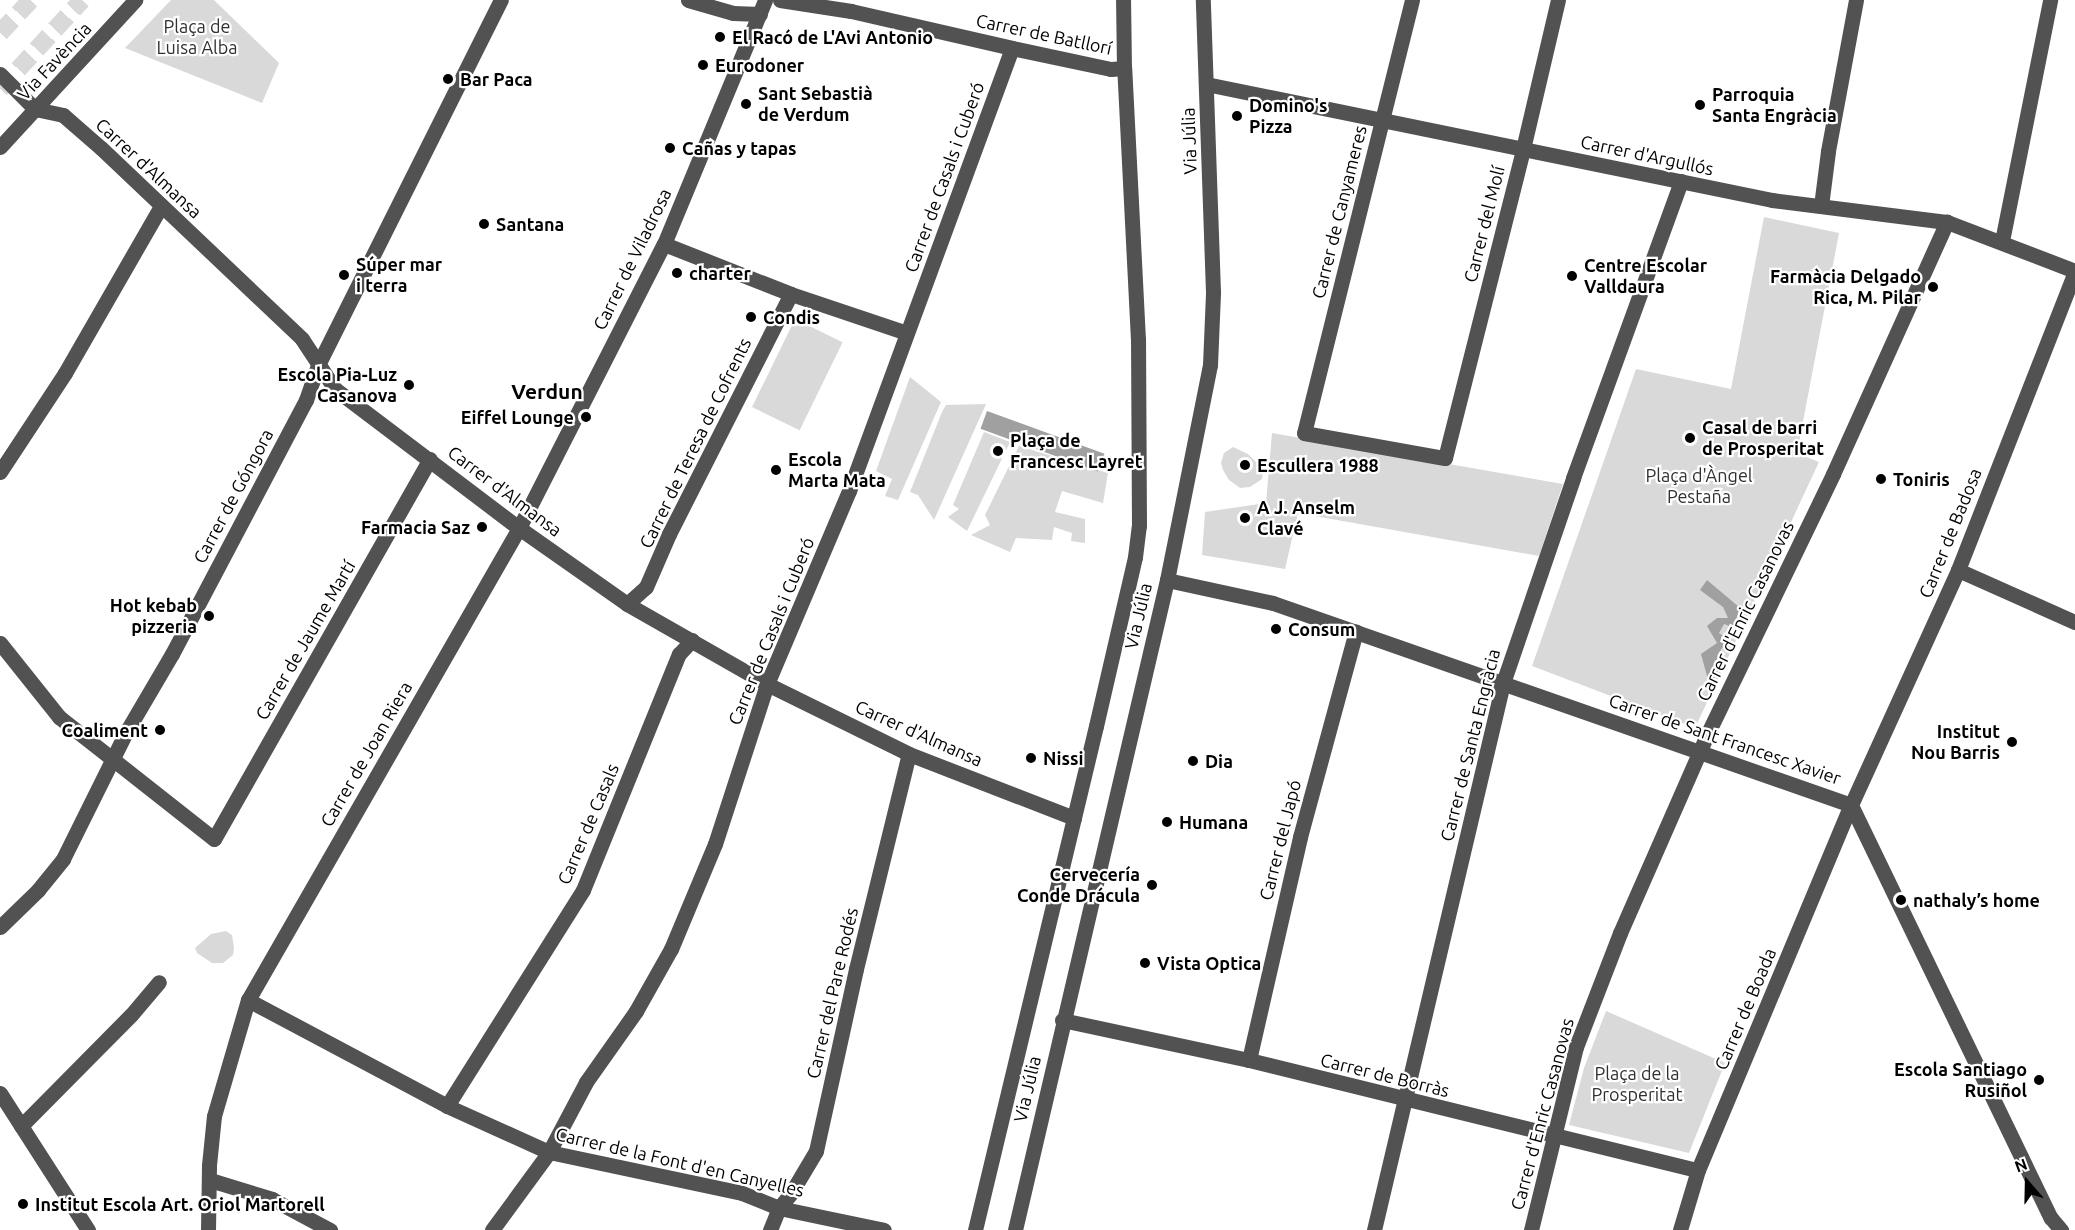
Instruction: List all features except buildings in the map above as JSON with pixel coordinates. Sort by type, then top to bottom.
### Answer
[{"type":"street","name":"Via Favència","points":[[0,147],[135,0]]},
{"type":"street","name":"Carrer de Góngora","points":[[0,927],[38,890],[63,859],[112,758],[172,654],[306,400],[319,363],[501,0]]},
{"type":"street","points":[[688,0],[733,13],[763,7]]},
{"type":"street","name":"Carrer de Batllorí","points":[[780,0],[851,11],[1012,48],[1111,69],[1124,69]]},
{"type":"street","name":"Via Júlia","points":[[975,1230],[1135,557],[1139,526],[1138,340],[1124,69],[1123,0]]},
{"type":"street","name":"Via Júlia","points":[[1015,1230],[1062,1020],[1167,580],[1203,408],[1213,331],[1203,0]]},
{"type":"street","name":"Carrer de Canyameres","points":[[1412,0],[1304,434],[1445,458]]},
{"type":"street","name":"Carrer del Molí","points":[[1445,458],[1524,149],[1558,0]]},
{"type":"street","points":[[1821,206],[1828,151],[1856,0]]},
{"type":"street","points":[[2002,242],[2050,0]]},
{"type":"street","name":"Carrer de Viladrosa","points":[[519,528],[664,244],[763,7]]},
{"type":"street","name":"Carrer de Casals i Cuberó","points":[[492,1230],[549,1152],[585,1082],[636,1011],[670,949],[715,844],[767,684],[849,491],[1012,48]]},
{"type":"street","points":[[0,74],[35,110]]},
{"type":"street","name":"Carrer d'Argullós","points":[[1206,84],[1772,200],[1947,222],[2075,271]]},
{"type":"street","name":"Carrer d'Almansa","points":[[35,110],[63,115],[161,206],[302,339],[335,389],[519,528],[627,604],[767,684],[909,754],[1074,818]]},
{"type":"street","name":"Carrer de Santa Engràcia","points":[[1374,1230],[1503,683],[1581,456],[1682,181]]},
{"type":"street","points":[[0,472],[64,373],[138,242],[161,206]]},
{"type":"street","name":"Carrer d'Enric Casanovas","points":[[1531,1230],[1576,1047],[1620,933],[1701,750],[1833,474],[1947,222]]},
{"type":"street","points":[[664,244],[791,294],[907,333]]},
{"type":"street","name":"Carrer de Badosa","points":[[1851,805],[1958,570],[2075,271]]},
{"type":"street","name":"Carrer de Teresa de Cofrents","points":[[627,604],[646,587],[669,534],[791,294]]},
{"type":"street","name":"Carrer de Jaume Martí","points":[[112,758],[214,839],[430,459]]},
{"type":"street","name":"Carrer de Joan Riera","points":[[208,1230],[214,1116],[248,1000],[519,528]]},
{"type":"street","points":[[1958,570],[2075,622]]},
{"type":"street","name":"Carrer de Sant Francesc Xavier","points":[[1167,580],[1273,603],[1701,750],[1851,805],[2051,1218],[2061,1230]]},
{"type":"street","name":"Carrer del Japó","points":[[1249,1060],[1300,837],[1356,631]]},
{"type":"street","name":"Carrer de Casals","points":[[447,1106],[583,890],[679,654],[692,640]]},
{"type":"street","points":[[0,643],[58,717],[112,758]]},
{"type":"street","name":"Carrer del Pare Rodés","points":[[770,1230],[779,1208],[791,1193],[816,1151],[856,969],[909,754]]},
{"type":"street","name":"Carrer de Boada","points":[[1680,1230],[1698,1170],[1851,805]]},
{"type":"street","points":[[21,1126],[131,1015],[159,982]]},
{"type":"street","name":"Carrer de la Font d'en Canyelles","points":[[248,1000],[447,1106],[549,1152],[742,1193],[779,1208],[884,1230]]},
{"type":"street","name":"Carrer de Borràs","points":[[1062,1020],[1249,1060],[1698,1170]]},
{"type":"street","points":[[0,1093],[88,1230]]},
{"type":"street","points":[[210,1180],[272,1199],[330,1230]]},
{"type":"green space","name":"Plaça de Luisa Alba","points":[[171,0],[214,0],[279,63],[262,103],[125,48]]},
{"type":"green space","name":"Plaça d'Àngel Pestaña","points":[[1764,217],[1839,233],[1797,453],[1819,462],[1695,728],[1532,666],[1636,369],[1731,389]]},
{"type":"green space","points":[[795,319],[843,342],[800,430],[752,407]]},
{"type":"green space","points":[[910,377],[941,402],[898,500],[885,496],[892,479],[876,471]]},
{"type":"green space","points":[[986,404],[934,520],[918,495],[910,492],[942,412],[946,405]]},
{"type":"green space","points":[[984,432],[1010,442],[967,531],[948,517],[959,509],[953,505]]},
{"type":"green space","points":[[1272,433],[1563,484],[1539,556],[1298,513],[1285,569],[1202,555],[1205,512],[1266,503]]},
{"type":"green space","points":[[1019,446],[1108,473],[1103,503],[1062,491],[1055,512],[1085,519],[1085,543],[1071,541],[1072,533],[1054,527],[1052,540],[1016,538],[1010,552],[971,535],[990,525],[985,515]]},
{"type":"green space","points":[[1233,447],[1248,454],[1263,469],[1262,479],[1250,487],[1240,488],[1229,480],[1223,470],[1221,463],[1224,453]]},
{"type":"green space","points":[[226,931],[232,935],[234,948],[233,955],[223,963],[212,963],[197,953],[195,948],[211,934]]},
{"type":"green space","name":"Plaça de la Prosperitat","points":[[1606,1011],[1725,1063],[1689,1153],[1569,1125],[1584,1068]]},
{"type":"shaded area","points":[[987,411],[1104,454],[1098,472],[981,429]]},
{"type":"shaded area","points":[[1707,580],[1739,607],[1732,627],[1724,624],[1719,633],[1732,642],[1721,649],[1723,661],[1710,687],[1701,654],[1717,643],[1707,626],[1717,618],[1728,618],[1723,607],[1700,590]]},
{"type":"tunnel","points":[[0,33],[31,0]]},
{"type":"tunnel","points":[[0,89],[82,0]]},
{"type":"place","name":"El Racó de L'Avi Antonio","points":[[720,37]]},
{"type":"place","name":"Eurodoner","points":[[703,65]]},
{"type":"place","name":"Bar Paca","points":[[448,79]]},
{"type":"place","name":"Sant Sebastià de Verdum","points":[[746,104]]},
{"type":"place","name":"Parroquia Santa Engràcia","points":[[1700,105]]},
{"type":"place","name":"Domino's Pizza","points":[[1237,116]]},
{"type":"place","name":"Cañas y tapas","points":[[670,148]]},
{"type":"place","name":"Santana","points":[[484,224]]},
{"type":"place","name":"charter","points":[[677,273]]},
{"type":"place","name":"Súper mar i terra","points":[[344,275]]},
{"type":"place","name":"Centre Escolar Valldaura","points":[[1572,276]]},
{"type":"place","name":"Farmàcia Delgado Rica, M. Pilar","points":[[1933,287]]},
{"type":"place","name":"Condis","points":[[751,317]]},
{"type":"place","name":"Escola Pia-Luz Casanova","points":[[409,385]]},
{"type":"place","name":"Eiffel Lounge","points":[[586,417]]},
{"type":"place","name":"Casal de barri de Prosperitat","points":[[1690,438]]},
{"type":"place","name":"Plaça de Francesc Layret","points":[[998,451]]},
{"type":"place","name":"Escullera 1988","points":[[1245,465]]},
{"type":"place","name":"Escola Marta Mata","points":[[776,470]]},
{"type":"place","name":"Toniris","points":[[1881,479]]},
{"type":"place","name":"A J. Anselm Clavé","points":[[1245,518]]},
{"type":"place","name":"Farmacia Saz","points":[[482,527]]},
{"type":"place","name":"Hot kebab pizzeria","points":[[209,616]]},
{"type":"place","name":"Consum","points":[[1276,629]]},
{"type":"place","name":"Coaliment","points":[[160,730]]},
{"type":"place","name":"Institut Nou Barris","points":[[2012,742]]},
{"type":"place","name":"Nissi","points":[[1031,758]]},
{"type":"place","name":"Dia","points":[[1193,761]]},
{"type":"place","name":"Humana","points":[[1167,822]]},
{"type":"place","name":"Cervecería Conde Drácula","points":[[1152,885]]},
{"type":"place","name":"nathaly’s home","points":[[1901,900]]},
{"type":"place","name":"Vista Optica","points":[[1145,963]]},
{"type":"place","name":"Escola Santiago Rusiñol","points":[[2039,1080]]},
{"type":"place","name":"Institut Escola Art. Oriol Martorell","points":[[23,1204]]},
{"type":"district","name":"Verdun","points":[[547,391]]}]
